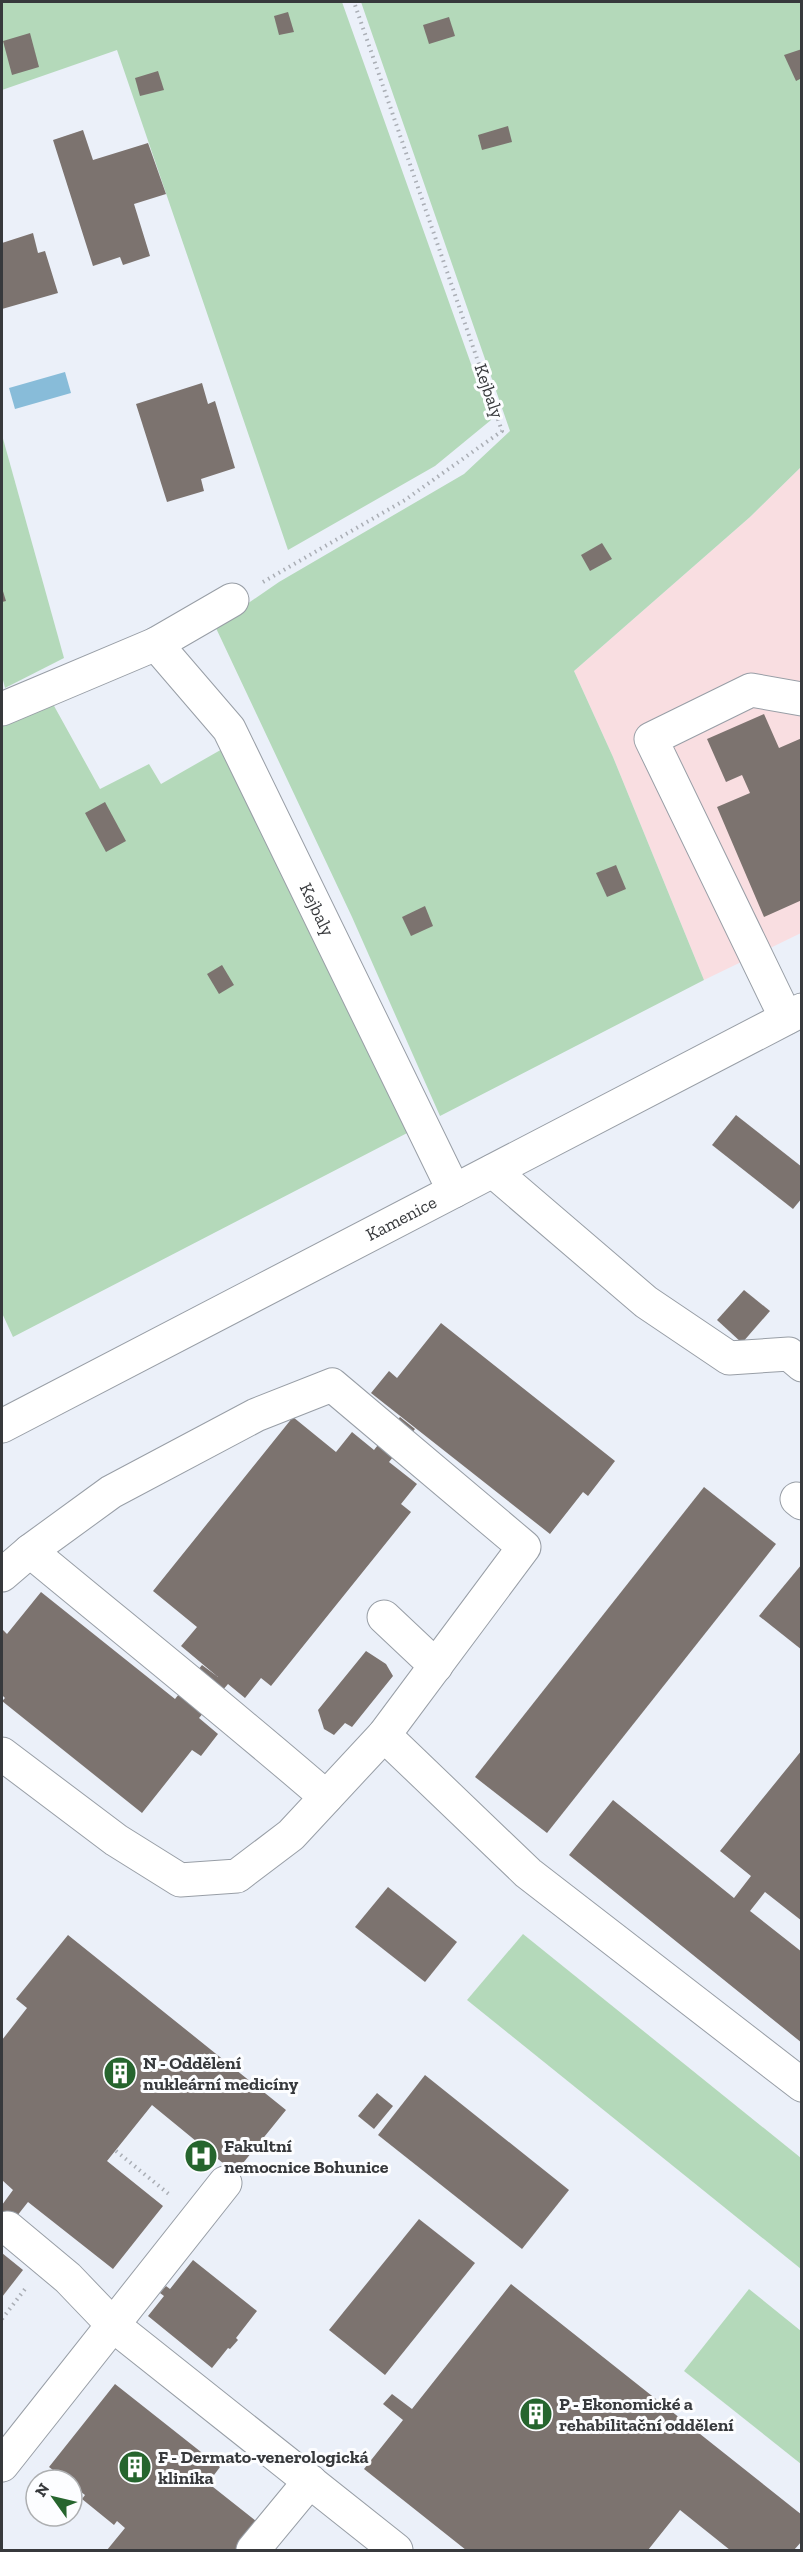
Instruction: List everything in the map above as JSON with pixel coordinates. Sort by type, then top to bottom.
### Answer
[{"type":"street","points":[[2,709],[156,644],[232,600]]},
{"type":"street","name":"Kejbaly","points":[[156,644],[230,729],[454,1191]]},
{"type":"street","points":[[794,1014],[651,739],[751,690],[801,699]]},
{"type":"street","name":"Kamenice","points":[[2,1426],[794,1014]]},
{"type":"street","points":[[493,1171],[646,1302],[729,1358],[789,1354],[801,1365]]},
{"type":"street","points":[[2,1575],[30,1551],[111,1492],[256,1415],[332,1385],[524,1547],[384,1735],[291,1835],[237,1876],[180,1880],[116,1840],[2,1754]]},
{"type":"street","points":[[30,1551],[174,1672],[233,1716],[326,1797]]},
{"type":"street","points":[[384,1617],[436,1666]]},
{"type":"street","points":[[384,1735],[528,1873],[801,2085]]},
{"type":"street","points":[[2,2465],[225,2183]]},
{"type":"street","points":[[8,2228],[68,2278],[114,2326],[396,2550]]},
{"type":"street","points":[[253,2550],[309,2481]]},
{"type":"path","name":"Kejbaly","points":[[232,600],[405,500],[502,431],[354,2]]},
{"type":"path","points":[[116,2151],[199,2218]]},
{"type":"shaded area","points":[[801,467],[801,933],[704,980],[613,757],[574,671],[750,517]]},
{"type":"green space","points":[[2,2],[342,2],[491,420],[435,466],[288,550],[117,50],[2,90]]},
{"type":"green space","points":[[361,2],[801,2],[801,467],[750,517],[574,671],[613,757],[704,980],[440,1116],[352,917],[215,626],[279,582],[464,474],[510,431]]},
{"type":"green space","points":[[2,435],[64,658],[5,688],[2,676]]},
{"type":"green space","points":[[53,704],[100,789],[149,764],[161,784],[224,748],[413,1130],[13,1337],[2,1313],[2,723]]},
{"type":"green space","points":[[523,1934],[801,2158],[801,2269],[467,2000]]},
{"type":"green space","points":[[749,2289],[801,2331],[801,2464],[684,2371]]},
{"type":"water","points":[[65,372],[71,393],[15,409],[9,388]]},
{"type":"building","points":[[288,12],[294,32],[279,35],[274,16]]},
{"type":"building","points":[[449,17],[455,36],[429,44],[423,25]]},
{"type":"building","points":[[30,33],[39,67],[12,75],[3,41]]},
{"type":"building","points":[[802,49],[802,78],[796,81],[784,55]]},
{"type":"building","points":[[158,71],[164,90],[140,96],[135,78]]},
{"type":"building","points":[[508,126],[512,142],[482,150],[478,135]]},
{"type":"building","points":[[83,130],[93,160],[148,143],[166,194],[134,204],[150,256],[123,265],[120,257],[93,266],[53,140]]},
{"type":"building","points":[[33,233],[38,253],[45,251],[58,293],[2,309],[2,243]]},
{"type":"building","points":[[202,383],[208,404],[215,401],[235,468],[201,479],[204,491],[167,502],[136,404]]},
{"type":"building","points":[[602,543],[612,559],[590,571],[581,555]]},
{"type":"building","points":[[2,588],[6,601],[2,602]]},
{"type":"building","points":[[764,714],[779,748],[802,738],[802,900],[764,917],[717,807],[750,793],[742,775],[726,782],[707,739]]},
{"type":"building","points":[[105,802],[126,841],[106,852],[85,813]]},
{"type":"building","points":[[616,865],[626,889],[607,897],[596,873]]},
{"type":"building","points":[[425,906],[433,926],[411,936],[402,917]]},
{"type":"building","points":[[222,965],[234,985],[219,994],[207,974]]},
{"type":"building","points":[[736,1115],[802,1167],[802,1198],[793,1209],[712,1145]]},
{"type":"building","points":[[744,1290],[770,1311],[742,1343],[717,1320]]},
{"type":"building","points":[[441,1323],[615,1461],[588,1496],[583,1492],[550,1534],[371,1393],[389,1371],[397,1378]]},
{"type":"building","points":[[293,1417],[336,1452],[352,1432],[374,1450],[400,1417],[415,1429],[389,1462],[417,1484],[401,1504],[411,1512],[271,1686],[261,1678],[245,1698],[228,1684],[199,1718],[218,1734],[201,1756],[192,1750],[142,1813],[2,1701],[5,1698],[2,1695],[2,1632],[3,1630],[7,1634],[41,1592],[175,1699],[202,1665],[218,1677],[181,1646],[197,1627],[153,1591]]},
{"type":"building","points":[[704,1487],[776,1544],[547,1833],[475,1777]]},
{"type":"building","points":[[802,1564],[802,1650],[759,1616]]},
{"type":"building","points":[[366,1651],[386,1664],[393,1676],[352,1727],[345,1723],[334,1735],[324,1729],[318,1710]]},
{"type":"building","points":[[802,1750],[802,1921],[765,1892],[750,1911],[802,1952],[802,2043],[569,1855],[613,1800],[734,1898],[751,1876],[720,1851]]},
{"type":"building","points":[[388,1887],[457,1942],[425,1982],[355,1927]]},
{"type":"building","name":"N - Oddělení nukleární medicíny","points":[[68,1935],[286,2110],[235,2173],[152,2105],[107,2161],[163,2206],[113,2269],[28,2202],[2,2235],[2,2205],[13,2190],[2,2180],[2,2040],[27,2008],[16,1999]]},
{"type":"building","points":[[425,2075],[569,2190],[522,2249],[378,2135]]},
{"type":"building","points":[[377,2093],[393,2106],[374,2129],[358,2116]]},
{"type":"building","points":[[419,2219],[475,2263],[385,2375],[329,2330]]},
{"type":"building","points":[[2,2253],[23,2270],[2,2297]]},
{"type":"building","points":[[193,2260],[257,2311],[236,2338],[238,2340],[230,2349],[228,2348],[212,2368],[148,2316],[164,2296],[160,2293],[166,2286],[170,2289]]},
{"type":"building","name":"P - Ekonomické a rehabilitační oddělení","points":[[511,2284],[802,2515],[802,2541],[794,2550],[730,2550],[680,2510],[648,2550],[466,2550],[364,2469],[403,2420],[383,2404],[392,2394],[412,2409]]},
{"type":"building","name":"F - Dermato-venerologická klinika","points":[[115,2384],[220,2467],[208,2483],[261,2525],[241,2550],[107,2550],[125,2528],[117,2521],[114,2525],[84,2501],[84,2468],[49,2467]]},
{"type":"place","name":"N - Oddělení nukleární medicíny","points":[[120,2073]]},
{"type":"place","name":"Fakultní nemocnice Bohunice","points":[[201,2156]]},
{"type":"place","name":"P - Ekonomické a rehabilitační oddělení","points":[[536,2414]]},
{"type":"place","name":"F - Dermato-venerologická klinika","points":[[135,2467]]}]
